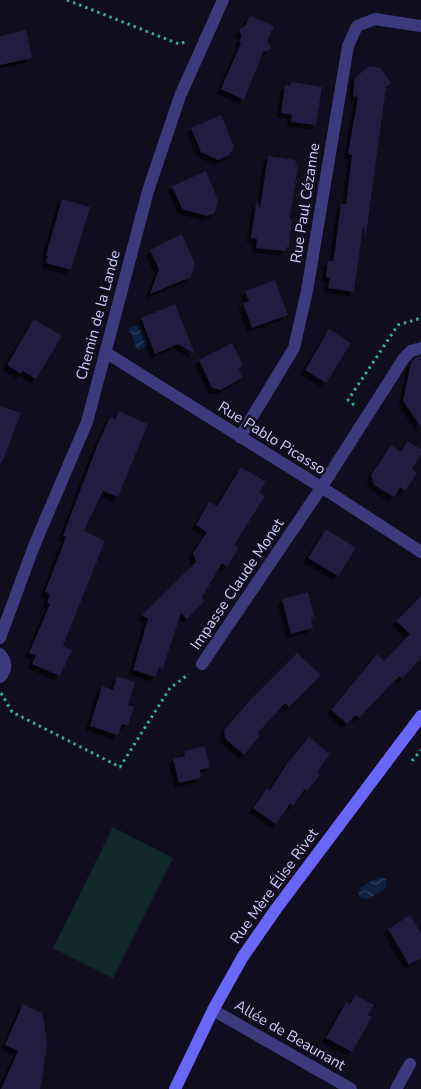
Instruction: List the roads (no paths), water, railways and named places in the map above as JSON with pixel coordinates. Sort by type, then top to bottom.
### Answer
[{"type":"street","name":"Chemin de la Lande","points":[[0,638],[34,546],[87,422],[148,191],[180,96],[223,0]]},
{"type":"street","name":"Rue Paul Cézanne","points":[[240,437],[294,348],[307,291],[348,46],[357,26],[375,19],[421,26]]},
{"type":"street","name":"Impasse Claude Monet","points":[[202,664],[321,488],[404,358],[411,351],[421,348]]},
{"type":"street","name":"Rue Pablo Picasso","points":[[105,352],[421,552]]},
{"type":"street","points":[[0,654],[6,666],[0,677]]},
{"type":"street","name":"Rue Mère Élise Rivet","points":[[175,1089],[213,1010],[254,940],[421,716]]},
{"type":"street","name":"Allée de Beaunant","points":[[213,1010],[351,1089]]},
{"type":"street","points":[[396,1089],[410,1064]]},
{"type":"water","points":[[140,324],[149,346],[137,350],[129,328]]},
{"type":"water","points":[[379,877],[386,879],[386,888],[368,899],[361,898],[358,893],[361,887]]}]
